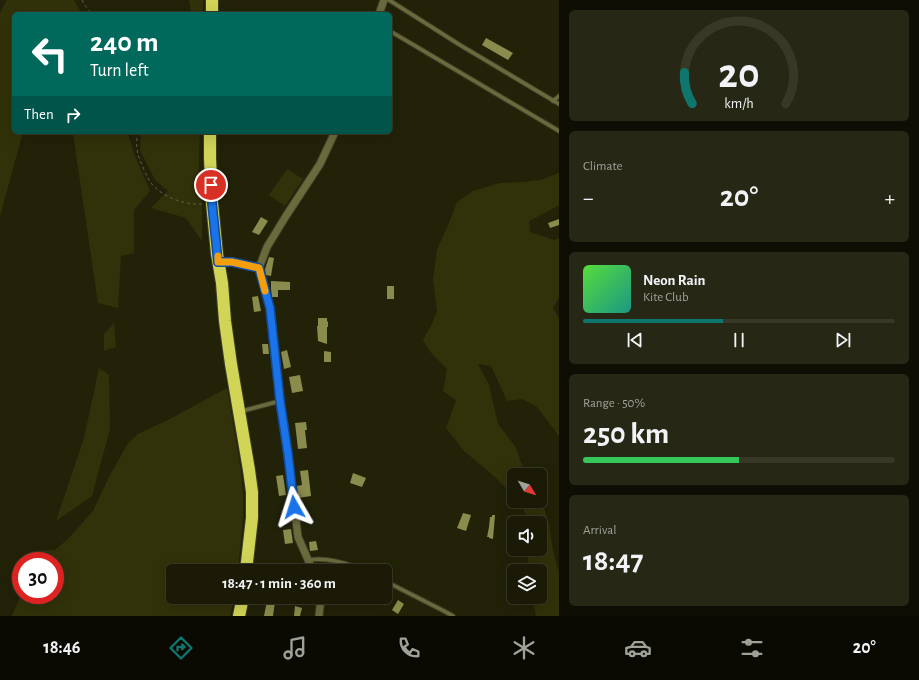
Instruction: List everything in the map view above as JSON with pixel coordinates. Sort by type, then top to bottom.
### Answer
[{"type":"highway","points":[[212,0],[212,12]]},
{"type":"highway","points":[[210,134],[212,203],[218,262],[222,283],[230,357],[252,492],[252,518],[247,564]]},
{"type":"highway","points":[[239,616],[242,604]]},
{"type":"street","points":[[380,12],[384,0]]},
{"type":"street","points":[[310,564],[298,537],[290,465],[280,401],[270,308],[259,268],[267,247],[320,164],[334,134]]},
{"type":"street","points":[[218,262],[232,262],[259,268]]},
{"type":"street","points":[[319,616],[320,604]]},
{"type":"lane","points":[[389,0],[460,45],[559,104]]},
{"type":"lane","points":[[392,32],[559,131]]},
{"type":"lane","points":[[553,101],[559,96]]},
{"type":"lane","points":[[239,412],[280,401]]},
{"type":"lane","points":[[308,560],[317,558],[345,564]]},
{"type":"lane","points":[[392,585],[453,616]]},
{"type":"path","points":[[82,0],[90,12]]},
{"type":"path","points":[[137,134],[138,153],[150,183],[166,196],[184,203],[194,205],[212,203]]},
{"type":"shaded area","points":[[7,0],[74,0],[81,12],[12,12],[12,134],[22,134],[0,216],[0,13]]},
{"type":"shaded area","points":[[189,0],[203,0],[203,12],[191,12]]},
{"type":"shaded area","points":[[73,134],[127,134],[150,191],[134,210],[134,253],[121,256],[118,308],[98,303]]},
{"type":"shaded area","points":[[141,134],[200,134],[199,181],[202,202],[202,241],[186,218],[151,208],[168,191],[155,180],[140,150]]},
{"type":"shaded area","points":[[287,169],[303,179],[285,206],[269,195]]},
{"type":"shaded area","points":[[559,173],[559,206],[529,221],[530,232],[554,240],[559,238],[559,298],[553,308],[559,318],[559,436],[537,407],[522,399],[507,401],[491,366],[478,364],[489,385],[498,424],[515,446],[523,468],[507,468],[507,489],[464,451],[446,428],[456,400],[443,391],[447,369],[432,354],[423,340],[437,311],[433,279],[437,250],[457,202],[473,191],[500,183],[540,180]]},
{"type":"shaded area","points":[[114,323],[116,347],[104,351],[104,334]]},
{"type":"shaded area","points":[[99,368],[109,375],[110,429],[92,496],[56,521],[84,438]]},
{"type":"shaded area","points":[[227,388],[241,471],[243,493],[243,518],[239,564],[166,564],[166,604],[233,604],[230,616],[12,616],[17,604],[64,604],[64,552],[38,551],[55,550],[68,539],[93,511],[109,477],[128,443],[138,434],[170,419]]},
{"type":"shaded area","points":[[523,508],[544,508],[546,516],[526,516]]},
{"type":"shaded area","points":[[547,518],[559,573],[559,616],[535,616],[534,604],[547,604],[547,564],[528,564],[528,556],[547,556]]},
{"type":"building","points":[[486,38],[513,53],[508,60],[482,45]]},
{"type":"building","points":[[261,217],[268,221],[259,235],[252,232]]},
{"type":"building","points":[[559,219],[559,225],[550,228],[548,223]]},
{"type":"building","points":[[269,257],[274,258],[271,276],[266,275],[265,269]]},
{"type":"building","points":[[271,281],[290,282],[290,290],[278,290],[278,297],[272,297]]},
{"type":"building","points":[[387,286],[394,286],[394,299],[387,299]]},
{"type":"building","points":[[258,296],[261,311],[254,312],[252,297]]},
{"type":"building","points":[[318,318],[327,318],[327,344],[318,341]]},
{"type":"building","points":[[262,344],[268,344],[269,354],[263,354]]},
{"type":"building","points":[[287,350],[291,367],[284,369],[281,352]]},
{"type":"building","points":[[324,351],[331,352],[331,362],[324,362]]},
{"type":"building","points":[[300,375],[303,391],[292,393],[289,377]]},
{"type":"building","points":[[306,422],[307,430],[305,430],[307,448],[298,449],[295,423]]},
{"type":"building","points":[[308,470],[311,496],[298,498],[297,486],[302,485],[300,471]]},
{"type":"building","points":[[353,473],[366,478],[362,487],[350,483]]},
{"type":"building","points":[[283,475],[286,495],[279,496],[276,476]]},
{"type":"building","points":[[463,513],[471,515],[466,531],[457,528]]},
{"type":"building","points":[[492,515],[495,515],[493,539],[487,537],[490,517],[492,517]]},
{"type":"building","points":[[291,529],[293,543],[285,544],[283,530]]},
{"type":"building","points":[[316,541],[318,550],[310,551],[309,542]]},
{"type":"building","points":[[398,600],[404,604],[398,614],[392,610]]},
{"type":"building","points":[[266,604],[275,604],[273,616],[264,616]]},
{"type":"building","points":[[295,606],[302,608],[300,616],[294,616]]},
{"type":"slow traffic","points":[[218,256],[218,262],[232,262],[259,268],[265,291]]},
{"type":"route","points":[[211,185],[218,262],[232,262],[259,268],[270,308],[274,356],[292,482],[294,507]]}]
